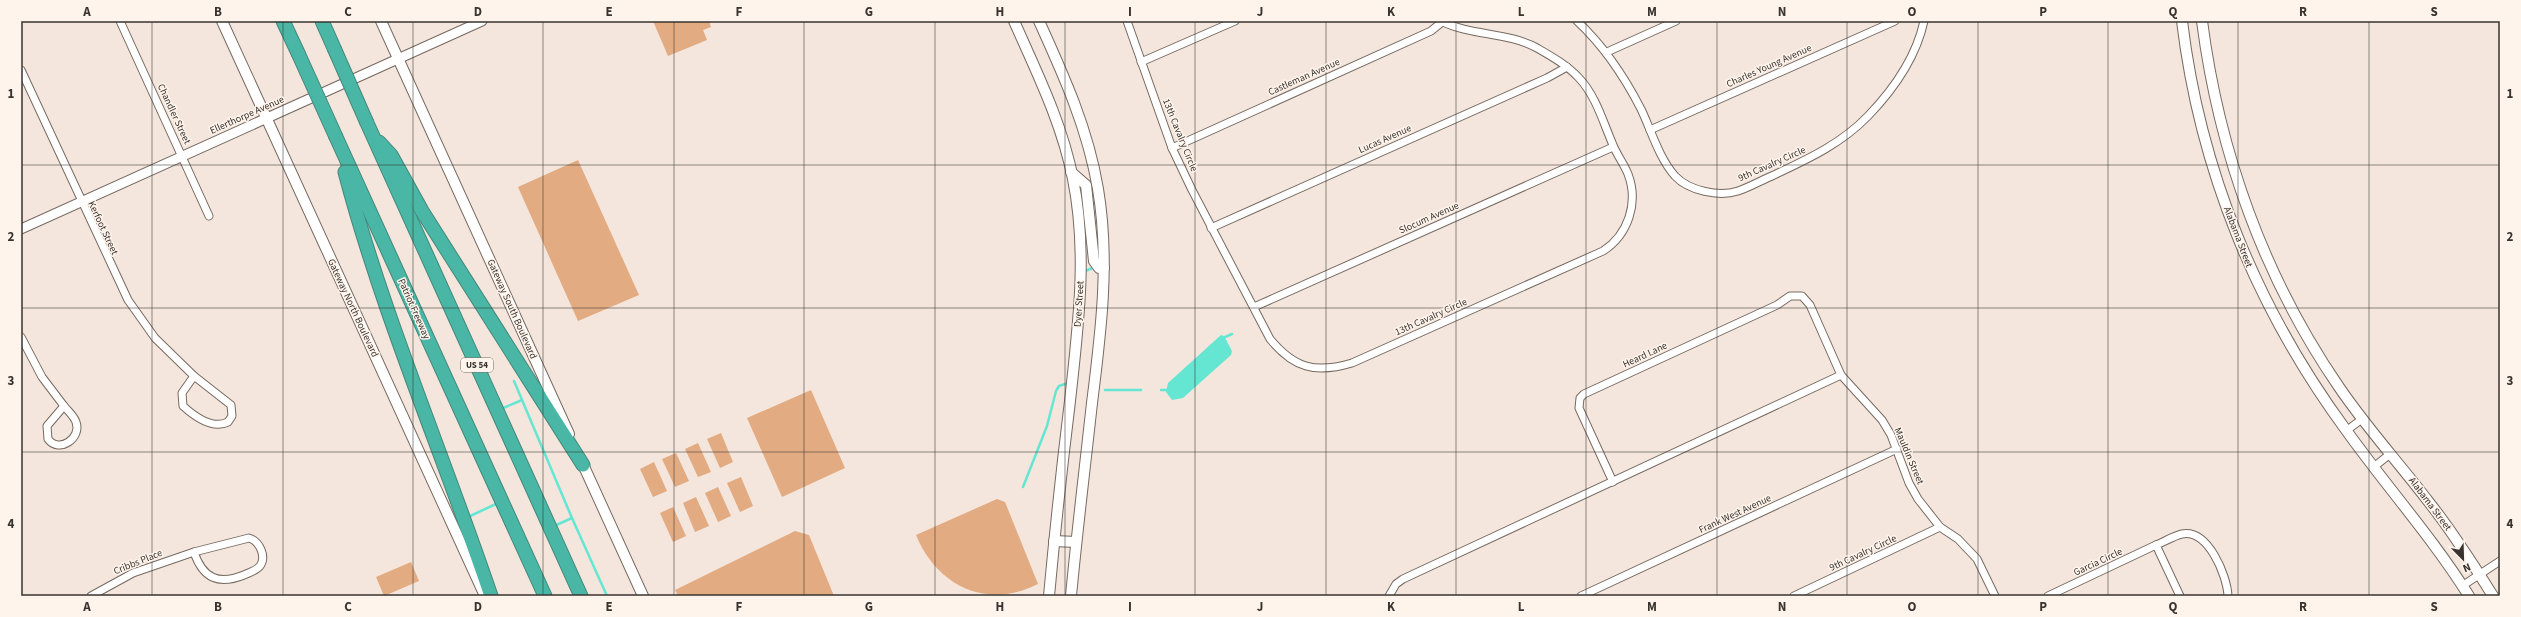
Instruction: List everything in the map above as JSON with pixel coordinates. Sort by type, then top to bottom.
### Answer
[{"type":"highway","name":"Patriot Freeway","points":[[283,21],[545,596]]},
{"type":"highway","name":"US 54","points":[[322,21],[369,129],[581,596]]},
{"type":"highway","points":[[369,129],[391,155],[426,218],[583,465]]},
{"type":"highway","points":[[336,137],[364,243],[491,596]]},
{"type":"main road","name":"Gateway North Boulevard","points":[[222,21],[485,596]]},
{"type":"main road","name":"Gateway South Boulevard","points":[[381,21],[643,596]]},
{"type":"main road","name":"Dyer Street","points":[[1014,21],[1049,100],[1071,172],[1078,215],[1081,286],[1048,596]]},
{"type":"main road","points":[[1039,21],[1074,99],[1092,158],[1102,221],[1104,268],[1097,366],[1071,596]]},
{"type":"main road","name":"Alabama Street","points":[[2182,21],[2192,88],[2212,168],[2248,264],[2286,339],[2346,431],[2375,466],[2428,536],[2469,596]]},
{"type":"main road","name":"Alabama Street","points":[[2202,21],[2211,77],[2226,142],[2258,239],[2278,284],[2310,344],[2362,419],[2429,502],[2493,596]]},
{"type":"main road","points":[[1071,172],[1086,185],[1094,261],[1099,268],[1104,268]]},
{"type":"main road","points":[[1054,541],[1076,542]]},
{"type":"street","name":"Chandler Street","points":[[120,21],[209,216]]},
{"type":"street","name":"Ellerthorpe Avenue","points":[[21,229],[482,21]]},
{"type":"street","name":"13th Cavalry Circle","points":[[1127,21],[1172,148],[1211,228],[1270,339],[1295,363],[1314,368],[1334,369],[1388,347],[1603,252],[1612,245],[1625,228],[1632,200],[1629,176],[1613,147],[1594,100],[1579,78],[1567,67],[1535,47],[1462,30],[1442,22]]},
{"type":"street","points":[[1141,62],[1235,21]]},
{"type":"street","name":"9th Cavalry Circle","points":[[1577,21],[1607,52],[1632,93],[1665,161],[1676,177],[1707,192],[1737,191],[1820,154],[1841,140],[1868,117],[1902,74],[1920,40],[1924,21]]},
{"type":"street","points":[[1607,52],[1676,21]]},
{"type":"street","name":"Charles Young Avenue","points":[[1650,130],[1895,21]]},
{"type":"street","name":"Castleman Avenue","points":[[1172,148],[1431,32],[1442,22]]},
{"type":"street","name":"Lucas Avenue","points":[[1211,228],[1547,78],[1567,67]]},
{"type":"street","name":"Kerfoot Street","points":[[21,70],[81,202],[128,300],[155,338],[194,376],[231,405],[232,416],[228,422],[214,425],[201,419],[183,406],[182,393],[194,376]]},
{"type":"street","name":"Slocum Avenue","points":[[1254,307],[1613,147]]},
{"type":"street","name":"Heard Lane","points":[[1613,482],[1579,408],[1580,398],[1584,394],[1776,305],[1790,296],[1802,296]]},
{"type":"street","name":"Mauldin Street","points":[[1802,296],[1810,305],[1841,375],[1882,420],[1897,449],[1904,471],[1918,499],[1940,527],[1958,540],[1977,560],[1995,596]]},
{"type":"street","points":[[21,337],[42,377],[74,419],[77,429],[74,437],[69,442],[60,446],[55,445],[48,439],[47,426],[64,406]]},
{"type":"street","points":[[1389,596],[1396,584],[1403,579],[1841,375]]},
{"type":"street","points":[[2346,431],[2362,419]]},
{"type":"street","name":"Frank West Avenue","points":[[1582,596],[1897,449]]},
{"type":"street","points":[[2375,466],[2390,454]]},
{"type":"street","name":"9th Cavalry Circle","points":[[1794,596],[1940,527]]},
{"type":"street","name":"Garcia Circle","points":[[2048,596],[2182,534],[2198,537],[2219,564],[2225,577],[2228,596]]},
{"type":"street","name":"Cribbs Place","points":[[91,596],[101,593],[132,573],[194,552],[249,538],[259,545],[263,559],[255,570],[225,581],[211,577],[200,566],[194,552]]},
{"type":"street","points":[[2156,545],[2180,596]]},
{"type":"street","points":[[2462,586],[2500,561]]},
{"type":"shaded area","points":[[653,21],[709,21],[711,27],[703,30],[707,40],[668,56]]},
{"type":"shaded area","points":[[578,160],[639,295],[578,321],[518,187]]},
{"type":"shaded area","points":[[811,390],[845,468],[782,497],[747,418]]},
{"type":"shaded area","points":[[721,433],[733,462],[720,468],[707,439]]},
{"type":"shaded area","points":[[698,443],[711,472],[698,477],[685,449]]},
{"type":"shaded area","points":[[676,453],[689,481],[675,487],[662,459]]},
{"type":"shaded area","points":[[654,462],[667,491],[653,497],[640,469]]},
{"type":"shaded area","points":[[741,477],[753,506],[740,512],[727,483]]},
{"type":"shaded area","points":[[718,487],[731,516],[718,522],[705,493]]},
{"type":"shaded area","points":[[696,497],[709,526],[695,532],[683,503]]},
{"type":"shaded area","points":[[997,499],[1005,502],[1038,584],[1019,591],[1000,594],[982,593],[965,588],[950,580],[937,568],[925,553],[916,535]]},
{"type":"shaded area","points":[[673,507],[686,536],[673,542],[660,513]]},
{"type":"shaded area","points":[[795,531],[809,535],[834,596],[678,596],[675,590]]},
{"type":"shaded area","points":[[411,562],[419,581],[384,596],[376,577]]},
{"type":"water","points":[[1221,335],[1224,336],[1232,351],[1231,355],[1183,398],[1172,400],[1166,392],[1168,383]]},
{"type":"waterway","points":[[1083,272],[1095,267]]},
{"type":"waterway","points":[[1225,337],[1232,334]]},
{"type":"waterway","points":[[514,381],[607,596]]},
{"type":"waterway","points":[[1023,487],[1047,426],[1056,391],[1059,386],[1065,384]]},
{"type":"waterway","points":[[1105,390],[1141,390]]},
{"type":"waterway","points":[[1161,390],[1166,390]]},
{"type":"waterway","points":[[501,409],[522,400]]},
{"type":"waterway","points":[[468,517],[498,503]]},
{"type":"waterway","points":[[554,526],[572,518]]}]
